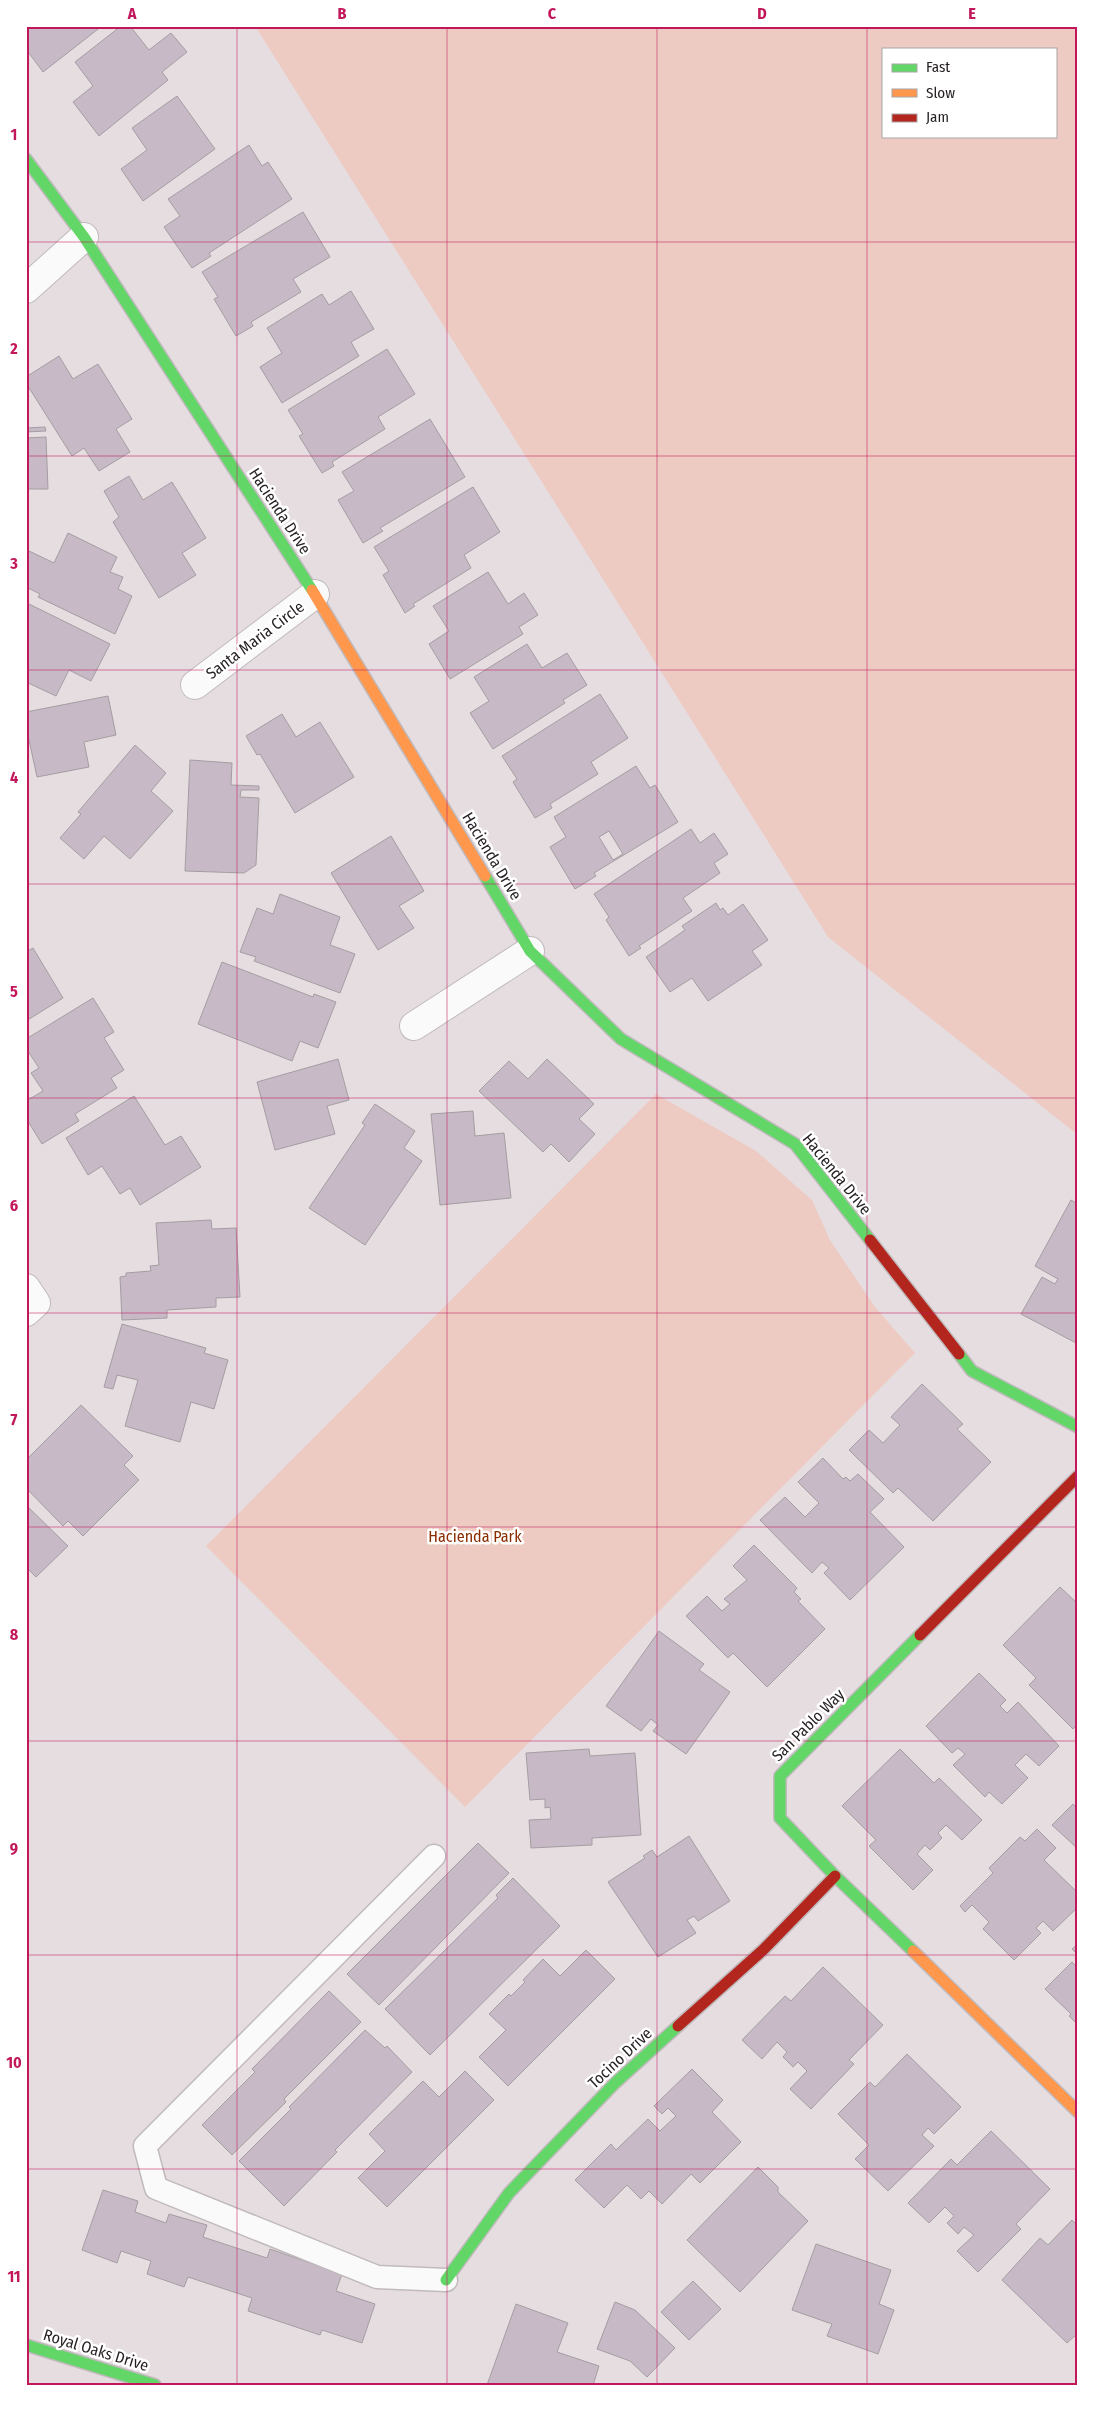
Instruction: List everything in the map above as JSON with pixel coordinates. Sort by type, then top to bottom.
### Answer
[{"type":"street","name":"Hacienda Drive","points":[[26,159],[84,238],[315,594],[530,951],[621,1039],[795,1144],[972,1370],[1078,1427]]},
{"type":"street","points":[[26,289],[84,238]]},
{"type":"street","name":"Santa Maria Circle","points":[[195,685],[315,594]]},
{"type":"street","points":[[414,1026],[530,951]]},
{"type":"street","name":"San Pablo Way","points":[[1078,1476],[780,1776],[780,1818],[835,1876],[1078,2112]]},
{"type":"street","name":"Tocino Drive","points":[[446,2280],[509,2192],[615,2083],[764,1949],[835,1876]]},
{"type":"street","name":"Royal Oaks Drive","points":[[26,2345],[155,2385]]},
{"type":"lane","points":[[434,1856],[145,2146],[156,2188],[377,2277],[446,2280]]},
{"type":"green space","points":[[255,26],[1078,26],[1078,1135],[828,937]]},
{"type":"green space","name":"Hacienda Park","points":[[656,1094],[756,1151],[812,1200],[830,1240],[875,1307],[915,1353],[465,1807],[206,1546]]},
{"type":"building","points":[[28,26],[102,26],[43,72],[26,49]]},
{"type":"building","points":[[121,26],[130,26],[149,50],[171,33],[187,52],[162,72],[168,80],[99,136],[73,102],[93,86],[75,62]]},
{"type":"building","points":[[177,96],[215,149],[143,201],[121,169],[147,150],[132,128]]},
{"type":"building","points":[[249,145],[262,166],[268,162],[292,199],[209,253],[211,256],[192,268],[164,227],[180,216],[168,199]]},
{"type":"building","points":[[303,212],[330,257],[293,279],[301,292],[251,322],[253,326],[236,336],[214,299],[218,297],[202,272]]},
{"type":"building","points":[[351,291],[374,329],[351,342],[359,356],[282,403],[260,367],[282,353],[267,328],[322,294],[329,305]]},
{"type":"building","points":[[387,349],[415,394],[378,417],[385,429],[332,462],[334,466],[322,473],[299,436],[303,434],[288,410]]},
{"type":"building","points":[[59,356],[73,379],[98,364],[132,419],[116,429],[130,452],[99,471],[84,448],[72,456],[26,383],[26,377]]},
{"type":"building","points":[[430,419],[465,477],[380,528],[383,531],[363,543],[338,500],[354,491],[342,472]]},
{"type":"building","points":[[45,427],[46,431],[26,432],[26,428]]},
{"type":"building","points":[[46,437],[48,489],[26,489],[26,438]]},
{"type":"building","points":[[129,476],[143,500],[172,482],[206,538],[182,553],[196,575],[159,598],[113,522],[119,517],[104,491]]},
{"type":"building","points":[[473,487],[500,532],[464,555],[471,568],[413,604],[415,606],[405,613],[383,575],[389,571],[374,547]]},
{"type":"building","points":[[68,533],[117,557],[110,572],[123,577],[118,589],[132,596],[115,634],[38,597],[40,594],[26,587],[27,550],[54,563]]},
{"type":"building","points":[[488,572],[508,604],[524,593],[538,615],[519,627],[523,634],[450,679],[429,644],[449,631],[433,606]]},
{"type":"building","points":[[27,603],[110,644],[91,681],[69,670],[56,696],[26,682]]},
{"type":"building","points":[[527,644],[542,668],[567,653],[587,685],[563,700],[565,703],[493,749],[470,713],[489,701],[474,677]]},
{"type":"building","points":[[600,694],[628,738],[591,762],[598,774],[550,804],[552,808],[535,818],[513,782],[517,779],[502,756]]},
{"type":"building","points":[[108,696],[116,735],[84,742],[89,767],[37,777],[26,726],[26,712]]},
{"type":"building","points":[[282,714],[296,737],[320,722],[354,777],[295,813],[260,754],[257,755],[246,736]]},
{"type":"building","points":[[135,745],[166,773],[151,791],[173,811],[130,859],[104,836],[84,859],[60,838],[81,814],[78,812]]},
{"type":"building","points":[[190,760],[232,763],[231,785],[259,786],[259,790],[241,790],[240,797],[259,798],[256,865],[244,873],[185,871]]},
{"type":"building","points":[[636,766],[650,788],[655,785],[678,822],[594,873],[596,876],[575,889],[550,847],[566,837],[554,817]],"holes":[[[609,831],[623,854],[613,860],[599,837]]]},
{"type":"building","points":[[691,829],[700,843],[714,833],[728,854],[714,863],[720,873],[683,898],[692,911],[639,946],[641,948],[629,956],[606,920],[609,917],[594,894]]},
{"type":"building","points":[[391,836],[424,891],[399,906],[414,928],[378,950],[331,873]]},
{"type":"building","points":[[280,894],[340,917],[330,945],[355,954],[340,993],[254,961],[256,957],[240,952],[257,908],[273,914]]},
{"type":"building","points":[[716,903],[720,910],[723,908],[728,915],[743,904],[768,940],[752,951],[762,965],[708,1001],[692,978],[670,992],[646,957],[685,930],[682,926]]},
{"type":"building","points":[[33,948],[63,998],[26,1021],[26,952]]},
{"type":"building","points":[[222,962],[313,997],[314,994],[336,1002],[318,1048],[300,1041],[292,1061],[198,1024]]},
{"type":"building","points":[[93,998],[114,1032],[104,1038],[124,1070],[111,1078],[117,1088],[75,1114],[79,1121],[42,1144],[26,1118],[26,1101],[43,1091],[31,1073],[39,1068],[26,1048],[26,1039]]},
{"type":"building","points":[[338,1059],[349,1100],[327,1106],[335,1134],[275,1150],[257,1082]]},
{"type":"building","points":[[547,1059],[594,1104],[579,1119],[595,1134],[569,1162],[551,1144],[543,1152],[479,1091],[509,1061],[528,1079]]},
{"type":"building","points":[[134,1096],[165,1145],[181,1136],[201,1167],[140,1205],[130,1188],[120,1194],[102,1166],[88,1175],[66,1138]]},
{"type":"building","points":[[375,1104],[415,1131],[404,1148],[422,1161],[365,1245],[309,1208],[365,1125],[362,1123]]},
{"type":"building","points":[[473,1111],[475,1136],[504,1133],[511,1198],[440,1205],[431,1114]]},
{"type":"building","points":[[1071,1200],[1078,1204],[1078,1344],[1021,1314],[1042,1277],[1055,1284],[1058,1279],[1035,1266]]},
{"type":"building","points":[[211,1220],[212,1229],[236,1228],[240,1297],[216,1298],[216,1307],[167,1310],[167,1318],[122,1320],[120,1277],[126,1276],[126,1273],[151,1271],[150,1266],[159,1265],[156,1223]]},
{"type":"building","points":[[122,1324],[206,1348],[204,1353],[228,1360],[214,1409],[191,1402],[180,1442],[125,1426],[138,1380],[117,1375],[113,1389],[104,1387]]},
{"type":"building","points":[[922,1384],[963,1424],[957,1429],[991,1462],[933,1521],[898,1488],[893,1493],[849,1450],[869,1430],[883,1443],[900,1425],[891,1417]]},
{"type":"building","points":[[81,1405],[133,1456],[124,1465],[139,1480],[83,1536],[68,1521],[63,1526],[26,1488],[26,1460]]},
{"type":"building","points":[[823,1458],[843,1479],[846,1477],[850,1481],[858,1474],[884,1499],[870,1512],[904,1547],[850,1600],[824,1573],[829,1568],[822,1562],[812,1573],[760,1520],[785,1497],[805,1517],[819,1503],[798,1482]]},
{"type":"building","points":[[26,1505],[68,1546],[36,1577],[26,1567]]},
{"type":"building","points":[[754,1545],[797,1588],[794,1592],[801,1599],[798,1601],[825,1629],[767,1687],[733,1653],[728,1658],[686,1616],[707,1596],[722,1611],[730,1604],[724,1599],[747,1580],[733,1566]]},
{"type":"building","points":[[1060,1587],[1078,1604],[1078,1724],[1073,1729],[1029,1685],[1036,1678],[1003,1645]]},
{"type":"building","points":[[659,1631],[704,1664],[699,1670],[730,1692],[686,1754],[653,1731],[658,1725],[651,1719],[641,1731],[606,1706]]},
{"type":"building","points":[[979,1673],[1006,1700],[1000,1706],[1007,1713],[1018,1702],[1059,1746],[1039,1766],[1026,1754],[1015,1765],[1028,1778],[1002,1804],[989,1792],[985,1797],[953,1765],[965,1754],[958,1748],[952,1753],[926,1726]]},
{"type":"building","points":[[589,1749],[590,1756],[635,1753],[641,1835],[592,1838],[592,1845],[531,1848],[529,1820],[551,1819],[550,1807],[545,1808],[545,1799],[530,1800],[526,1753]]},
{"type":"building","points":[[900,1749],[934,1783],[939,1778],[982,1820],[962,1840],[946,1825],[938,1833],[942,1838],[930,1850],[925,1845],[917,1854],[933,1870],[913,1890],[869,1846],[876,1840],[842,1806]]},
{"type":"building","points":[[1073,1804],[1078,1809],[1078,1849],[1052,1825]]},
{"type":"building","points":[[1037,1829],[1056,1848],[1044,1860],[1078,1893],[1078,1907],[1053,1931],[1043,1921],[1036,1928],[1041,1933],[1014,1960],[983,1929],[989,1922],[972,1905],[965,1912],[960,1906],[993,1873],[989,1868],[1020,1837],[1025,1841]]},
{"type":"building","points":[[689,1836],[730,1901],[698,1921],[694,1916],[687,1920],[696,1933],[658,1957],[608,1882],[645,1858],[643,1856],[652,1850],[657,1857]]},
{"type":"building","points":[[478,1843],[509,1873],[379,2005],[347,1974]]},
{"type":"building","points":[[513,1878],[560,1926],[430,2055],[385,2009],[498,1898],[496,1895]]},
{"type":"building","points":[[1078,1944],[1078,1955],[1072,1949]]},
{"type":"building","points":[[586,1950],[615,1979],[508,2086],[479,2057],[506,2030],[489,2014],[509,1994],[511,1996],[525,1982],[523,1980],[543,1959],[560,1976]]},
{"type":"building","points":[[1072,1962],[1076,1966],[1078,1965],[1078,2025],[1069,2016],[1071,2014],[1045,1989]]},
{"type":"building","points":[[823,1967],[883,2025],[849,2060],[854,2064],[811,2109],[790,2089],[807,2071],[798,2062],[793,2067],[783,2057],[787,2052],[777,2042],[762,2059],[742,2040],[785,1996],[791,2001]]},
{"type":"building","points":[[329,1991],[361,2022],[284,2099],[286,2102],[232,2155],[202,2125],[255,2072],[252,2069]]},
{"type":"building","points":[[365,2030],[385,2048],[387,2046],[412,2072],[335,2150],[337,2152],[284,2206],[239,2161]]},
{"type":"building","points":[[907,2054],[961,2107],[934,2134],[928,2128],[922,2135],[934,2146],[888,2191],[855,2159],[869,2145],[838,2114],[870,2082],[875,2087]]},
{"type":"building","points":[[692,2069],[723,2100],[712,2112],[741,2142],[700,2183],[691,2174],[662,2204],[649,2191],[641,2199],[627,2185],[604,2208],[575,2180],[611,2144],[616,2150],[648,2119],[660,2131],[676,2116],[668,2108],[662,2114],[654,2106]]},
{"type":"building","points":[[465,2071],[494,2100],[387,2207],[358,2178],[385,2151],[369,2134],[423,2081],[439,2097]]},
{"type":"building","points":[[991,2131],[1050,2189],[1016,2224],[1021,2229],[978,2272],[957,2251],[974,2235],[964,2227],[958,2234],[947,2223],[954,2216],[945,2207],[929,2223],[908,2203],[951,2159],[957,2165]]},
{"type":"building","points":[[758,2167],[778,2187],[778,2192],[808,2221],[740,2292],[687,2240]]},
{"type":"building","points":[[103,2190],[138,2201],[135,2212],[166,2223],[169,2214],[207,2225],[203,2237],[267,2258],[270,2249],[342,2274],[336,2291],[375,2304],[362,2343],[322,2330],[320,2335],[248,2311],[252,2298],[188,2277],[184,2287],[147,2274],[151,2261],[121,2251],[117,2263],[82,2250]]},
{"type":"building","points":[[1072,2220],[1078,2226],[1078,2333],[1067,2343],[1002,2280],[1040,2238],[1048,2245]]},
{"type":"building","points":[[816,2244],[891,2270],[879,2304],[894,2310],[878,2354],[827,2336],[832,2324],[792,2310]]},
{"type":"building","points":[[693,2281],[721,2309],[689,2340],[661,2312]]},
{"type":"building","points":[[615,2302],[635,2310],[675,2348],[647,2377],[630,2361],[597,2349]]},
{"type":"building","points":[[516,2304],[568,2323],[557,2352],[599,2366],[593,2385],[487,2385]]},
{"type":"traffic: fast","points":[[26,159],[84,237],[312,590]]},
{"type":"traffic: fast","points":[[485,876],[530,951],[621,1039],[795,1144],[870,1240]]},
{"type":"traffic: fast","points":[[959,1354],[972,1371],[1078,1427]]},
{"type":"traffic: fast","points":[[913,1951],[835,1876],[780,1818],[780,1776],[920,1635]]},
{"type":"traffic: fast","points":[[446,2280],[509,2193],[615,2083],[678,2026]]},
{"type":"traffic: fast","points":[[26,2345],[155,2385]]},
{"type":"traffic: slow","points":[[312,590],[485,876]]},
{"type":"traffic: slow","points":[[913,1951],[1078,2112]]},
{"type":"traffic: jam","points":[[870,1240],[959,1354]]},
{"type":"traffic: jam","points":[[920,1635],[1078,1476]]},
{"type":"traffic: jam","points":[[678,2026],[764,1949],[835,1876]]}]
